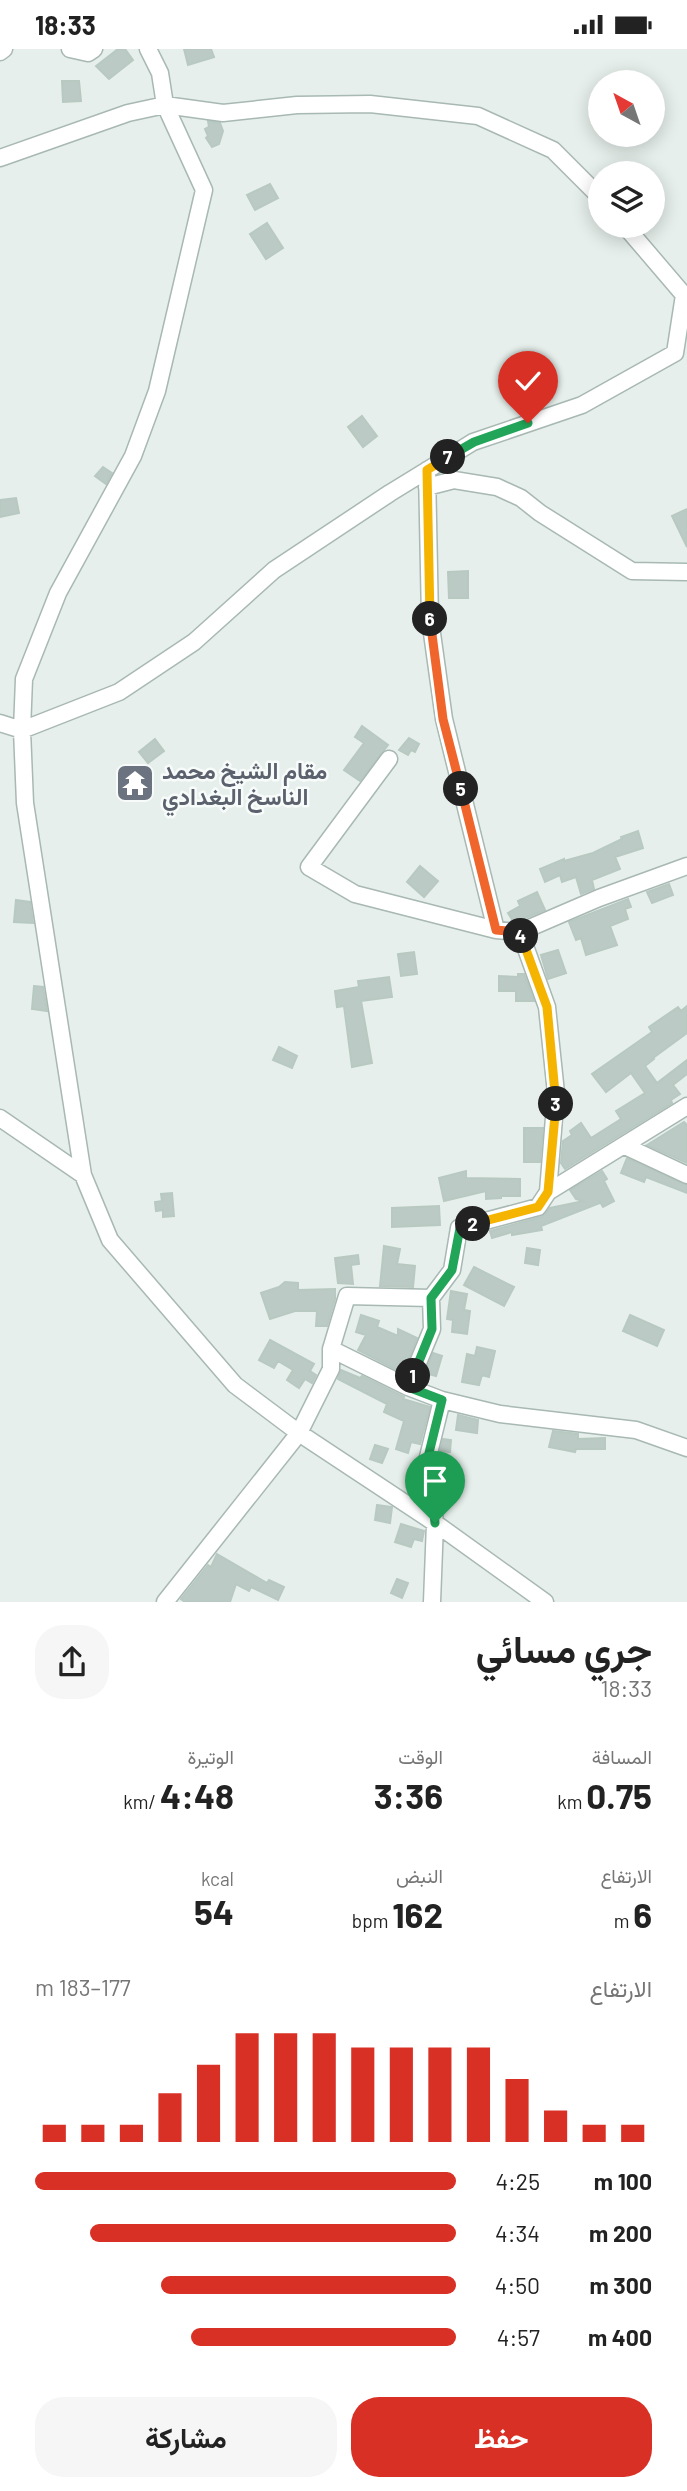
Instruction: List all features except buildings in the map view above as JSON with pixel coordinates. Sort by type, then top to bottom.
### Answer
[{"type":"street","points":[[0,52],[4,49]]},
{"type":"street","points":[[70,49],[88,53],[94,49]]},
{"type":"street","points":[[148,49],[160,73],[164,105],[204,190],[156,391],[134,456],[58,593],[24,679],[22,730],[25,803],[83,1175],[110,1240],[235,1385],[299,1433],[435,1523],[544,1602]]},
{"type":"street","points":[[0,158],[128,113],[164,105],[223,113],[297,105],[370,104],[478,116],[553,150],[588,185]]},
{"type":"street","points":[[0,723],[22,730],[119,692],[194,642],[274,570],[427,479],[474,442],[582,405],[675,353],[683,329],[684,295],[635,238]]},
{"type":"street","points":[[427,479],[497,487],[521,498],[632,571],[687,572]]},
{"type":"street","points":[[427,479],[430,619],[443,719],[496,930]]},
{"type":"street","points":[[389,759],[309,867],[355,894],[496,930],[520,932],[599,898],[687,866]]},
{"type":"street","points":[[520,932],[547,1007],[556,1093],[548,1192]]},
{"type":"street","points":[[408,1387],[432,1329],[431,1298],[452,1270],[460,1228],[538,1207],[548,1192],[687,1106]]},
{"type":"street","points":[[0,1118],[83,1175]]},
{"type":"street","points":[[625,1146],[687,1175]]},
{"type":"street","points":[[164,1602],[299,1433],[331,1369],[331,1349],[347,1296],[431,1298]]},
{"type":"street","points":[[331,1349],[408,1387],[442,1400],[500,1415],[636,1430],[687,1448]]},
{"type":"street","points":[[432,1602],[435,1523],[428,1457],[442,1400]]},
{"type":"place","name":"مقام الشيخ محمد الناسخ البغدادي","points":[[135,783]]},
{"type":"route","points":[[435,1523],[428,1457],[442,1400],[408,1387],[432,1329],[431,1298],[452,1270],[460,1228],[538,1207],[548,1192],[556,1093],[547,1007],[520,932],[496,930],[443,719],[430,619],[427,470],[474,442],[528,423]]}]
